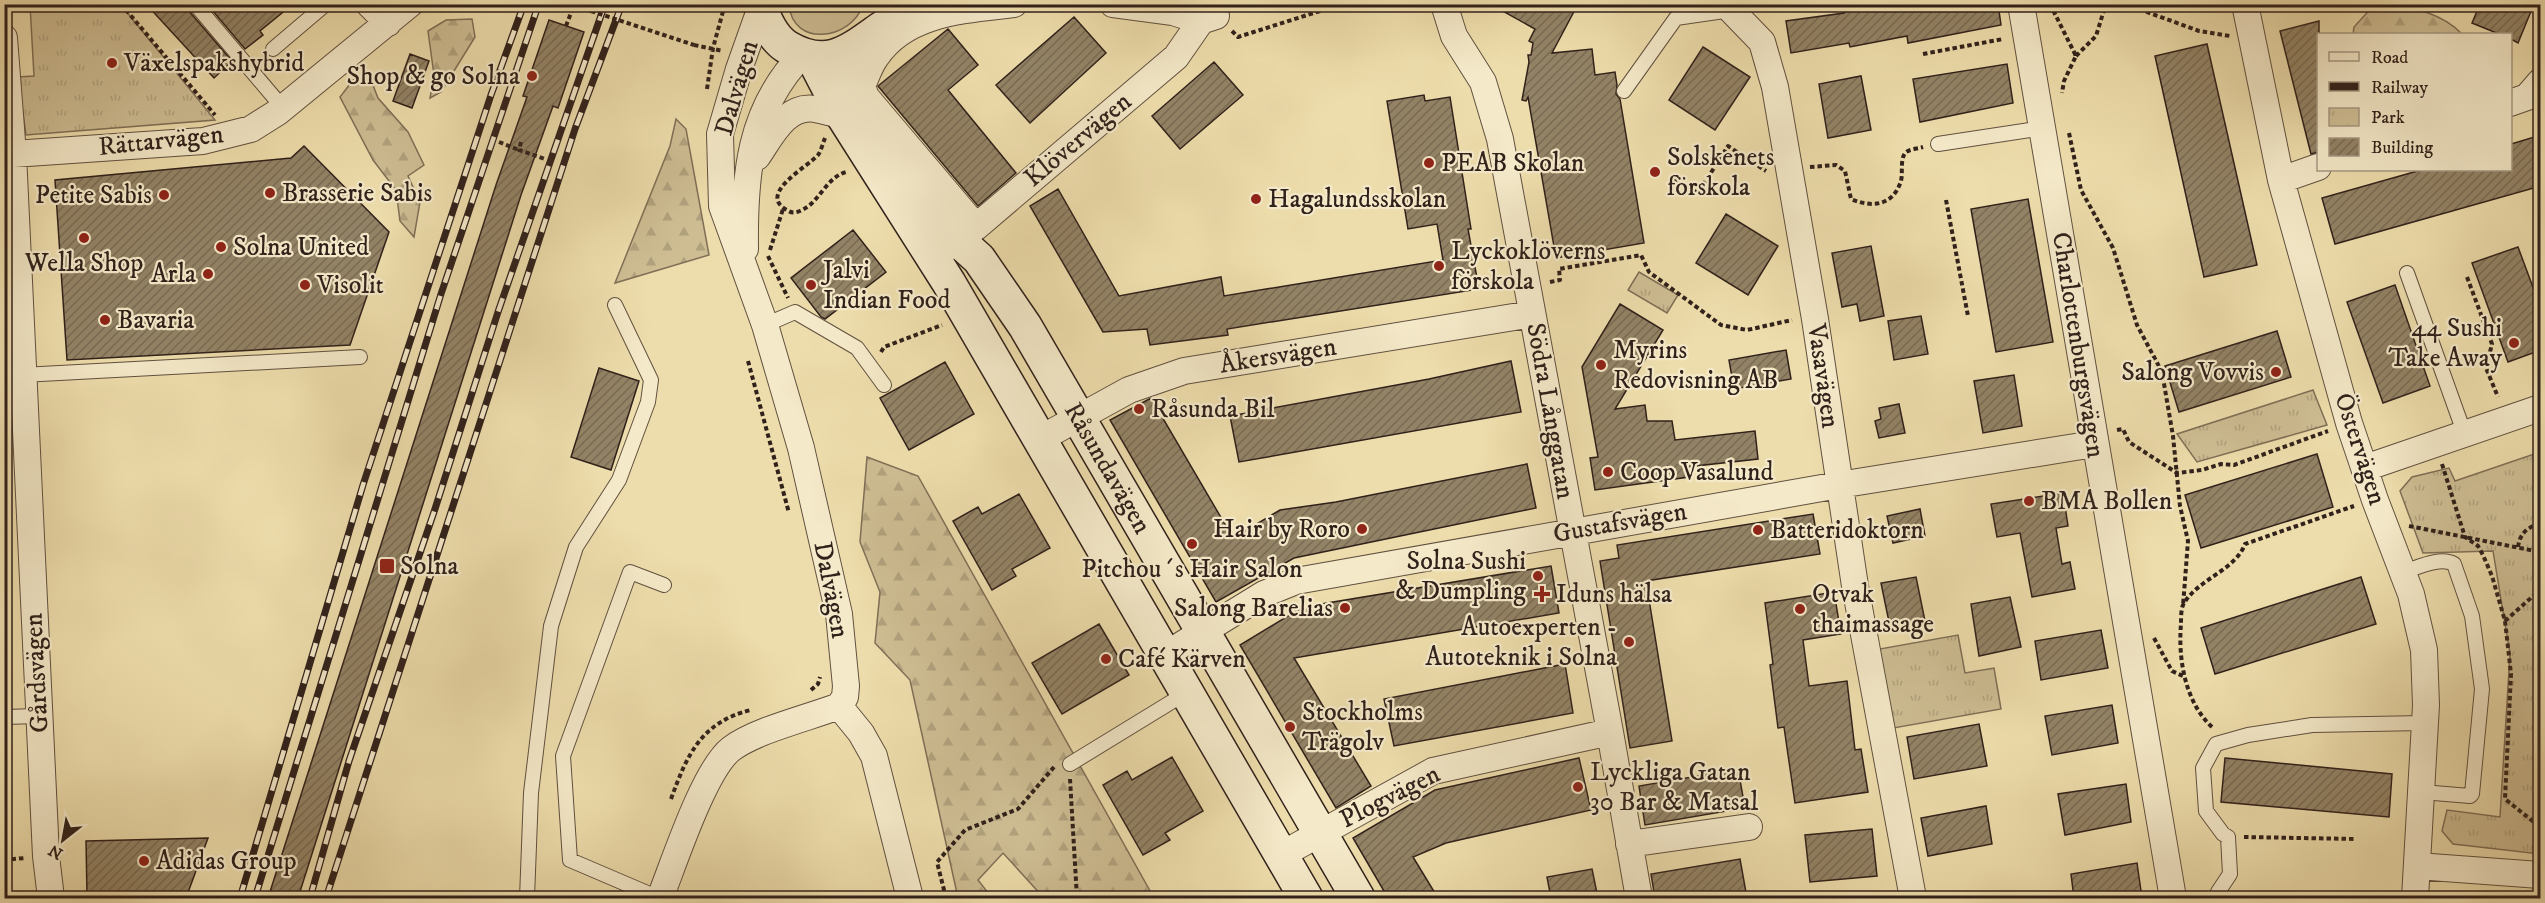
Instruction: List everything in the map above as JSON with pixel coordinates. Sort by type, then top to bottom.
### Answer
[{"type":"street","points":[[369,4],[388,23]]},
{"type":"street","name":"Rättarvägen","points":[[9,154],[203,141],[251,129],[283,108],[410,4]]},
{"type":"street","points":[[761,6],[766,21],[782,44],[808,57],[830,58],[872,36],[924,4]]},
{"type":"street","points":[[872,36],[890,39],[920,20],[972,9],[1014,4]]},
{"type":"street","points":[[1113,4],[1208,19]]},
{"type":"street","name":"Södra Långgatan","points":[[1444,4],[1454,36],[1483,82],[1500,139],[1639,898]]},
{"type":"street","name":"Charlottenburgsvägen","points":[[2021,4],[2172,898]]},
{"type":"street","name":"Östervägen","points":[[2245,4],[2281,180],[2349,423],[2375,500],[2411,594],[2424,650],[2425,723],[2415,898]]},
{"type":"street","name":"Dalvägen","points":[[761,6],[720,134],[722,206],[765,326],[801,447],[839,614],[846,686],[845,698],[839,706]]},
{"type":"street","name":"Vasavägen","points":[[1731,9],[1762,42],[1775,87],[1815,319],[1855,586],[1913,898]]},
{"type":"street","name":"Klövervägen","points":[[955,242],[1176,57],[1208,19]]},
{"type":"street","name":"Råsundavägen","points":[[872,36],[849,78],[865,120],[955,242],[1038,440],[1306,898]]},
{"type":"street","name":"Gårdsvägen","points":[[4,38],[16,359],[46,856],[51,898]]},
{"type":"street","name":"Råsundavägen","points":[[808,57],[834,127],[955,242],[979,259],[1025,326],[1358,898]]},
{"type":"street","name":"Dalvägen","points":[[746,274],[747,172],[757,130],[771,95],[786,72],[808,57]]},
{"type":"street","points":[[2512,103],[2527,98],[2541,82]]},
{"type":"street","points":[[747,172],[777,128],[796,111],[813,108],[834,127]]},
{"type":"street","points":[[2281,180],[2317,168]]},
{"type":"street","name":"Åkersvägen","points":[[1038,440],[1129,390],[1184,371],[1532,314]]},
{"type":"street","points":[[2365,468],[2541,408]]},
{"type":"street","name":"Gustafsvägen","points":[[1165,656],[1264,594],[1296,581],[2093,438]]},
{"type":"street","points":[[659,898],[706,783],[730,750],[761,734],[839,706],[861,733],[874,756],[910,898]]},
{"type":"street","name":"Plogvägen","points":[[1281,855],[1433,771],[1610,732]]},
{"type":"street","points":[[1629,844],[1749,827]]},
{"type":"street","points":[[2417,866],[2541,875]]},
{"type":"lane","points":[[195,4],[283,108]]},
{"type":"lane","points":[[273,49],[326,4]]},
{"type":"lane","name":"Vasavägen","points":[[1623,91],[1676,18],[1731,9]]},
{"type":"lane","points":[[1938,144],[2043,128]]},
{"type":"lane","points":[[2407,273],[2466,435]]},
{"type":"lane","points":[[527,898],[531,793],[551,626],[576,548],[619,480],[648,402],[651,380],[615,305]]},
{"type":"lane","points":[[765,326],[795,312],[857,348],[884,386]]},
{"type":"lane","points":[[16,359],[338,352],[360,357]]},
{"type":"lane","points":[[2403,572],[2435,562],[2450,561],[2454,564],[2472,616],[2482,688],[2472,794],[2470,796],[2422,792]]},
{"type":"lane","points":[[659,898],[570,860],[563,756],[630,572],[664,585]]},
{"type":"lane","points":[[1070,770],[1186,693]]},
{"type":"lane","points":[[4,717],[39,716]]},
{"type":"lane","points":[[2217,898],[2218,892],[2230,874],[2228,837],[2223,834],[2206,811],[2203,768],[2216,744],[2226,740],[2312,724],[2425,723]]},
{"type":"path","points":[[121,4],[231,134]]},
{"type":"path","points":[[566,26],[572,5],[694,45],[713,48],[725,4]]},
{"type":"path","points":[[1208,19],[1239,37],[1342,4]]},
{"type":"path","points":[[2050,4],[2076,56]]},
{"type":"path","points":[[2061,96],[2064,81],[2076,56],[2096,36],[2104,10],[2112,4]]},
{"type":"path","points":[[2125,4],[2199,31],[2224,36],[2251,34]]},
{"type":"path","points":[[1923,54],[2027,34]]},
{"type":"path","points":[[834,127],[818,155],[784,183],[779,192],[779,201],[783,209],[792,213],[801,211],[831,180],[839,174],[852,170]]},
{"type":"path","points":[[2068,127],[2081,190],[2113,248],[2137,325],[2162,372],[2180,506],[2188,541],[2180,640],[2183,676],[2203,718],[2226,740]]},
{"type":"path","points":[[499,142],[545,159]]},
{"type":"path","points":[[519,150],[521,142]]},
{"type":"path","points":[[1673,180],[1698,194],[1728,146],[1790,178],[1836,165],[1845,171],[1851,199],[1866,205],[1882,202],[1894,195],[1901,181],[1903,156],[1908,151],[1938,144]]},
{"type":"path","points":[[1946,200],[1968,316]]},
{"type":"path","points":[[768,255],[795,312]]},
{"type":"path","points":[[1549,283],[1560,280],[1559,269],[1641,255],[1648,272],[1721,325],[1747,330],[1793,320]]},
{"type":"path","points":[[2467,277],[2492,344],[2486,368],[2506,421]]},
{"type":"path","points":[[884,347],[952,321]]},
{"type":"path","points":[[747,356],[792,525]]},
{"type":"path","points":[[2093,438],[2123,429],[2129,442],[2177,473],[2202,470],[2221,464],[2234,465],[2349,423]]},
{"type":"path","points":[[2442,462],[2465,537],[2478,546],[2483,555],[2505,621],[2511,674],[2505,800],[2541,827]]},
{"type":"path","points":[[2182,606],[2200,586],[2241,554],[2246,544],[2375,500]]},
{"type":"path","points":[[2518,547],[2524,531],[2541,523]]},
{"type":"path","points":[[2406,525],[2541,552]]},
{"type":"path","points":[[2505,621],[2541,590]]},
{"type":"path","points":[[803,697],[818,684],[821,674]]},
{"type":"path","points":[[946,898],[937,862],[965,830],[1018,810],[1053,767],[1070,770],[1077,898]]},
{"type":"path","points":[[2228,837],[2356,839]]},
{"type":"green space","points":[[789,4],[863,5],[857,17],[847,26],[835,32],[823,34],[811,33],[801,28],[793,19]]},
{"type":"green space","points":[[2375,4],[2422,11],[2444,20],[2461,33],[2353,33],[2354,27]]},
{"type":"green space","points":[[30,5],[121,5],[215,120],[26,135],[18,77],[34,76]]},
{"type":"green space","points":[[472,19],[475,37],[441,92],[430,98],[434,75],[428,31],[446,20]]},
{"type":"green space","points":[[369,75],[378,98],[408,132],[424,165],[408,176],[420,202],[414,237],[400,221],[396,190],[373,160],[340,97],[353,80]]},
{"type":"green space","points":[[676,119],[686,129],[709,255],[615,283],[670,146]]},
{"type":"green space","points":[[1639,272],[1678,295],[1667,313],[1628,290]]},
{"type":"green space","points":[[2313,390],[2327,425],[2197,462],[2177,434]]},
{"type":"green space","points":[[2540,452],[2540,854],[2453,844],[2442,831],[2447,810],[2500,817],[2510,654],[2493,551],[2423,553],[2400,491],[2412,477],[2449,468],[2455,481]]},
{"type":"green space","points":[[867,457],[918,476],[1154,898],[1044,898],[1003,853],[978,880],[992,898],[958,898],[910,680],[875,643],[880,592],[860,542]]},
{"type":"green space","points":[[1958,635],[1965,673],[1994,668],[2001,709],[1888,729],[1874,650]]},
{"type":"building","points":[[146,4],[186,4],[188,10],[232,61],[214,78]]},
{"type":"building","points":[[207,4],[293,4],[260,31],[263,35],[245,49]]},
{"type":"building","points":[[1490,4],[1578,4],[1552,53],[1592,49],[1595,75],[1615,72],[1616,94],[1620,99],[1644,243],[1556,258],[1528,97],[1526,101],[1522,100],[1529,62],[1528,55],[1531,55],[1533,43],[1529,41],[1535,29]]},
{"type":"building","points":[[1842,4],[1998,4],[2001,25],[1908,43],[1907,36],[1850,47],[1849,43],[1791,53],[1786,21],[1844,13]]},
{"type":"building","points":[[2480,4],[2534,4],[2518,43],[2512,40],[2512,33],[2497,33],[2472,23]]},
{"type":"building","points":[[1074,17],[1106,53],[1030,123],[996,85]]},
{"type":"building","points":[[549,20],[584,32],[558,108],[553,106],[521,195],[298,898],[268,898],[496,185],[527,97],[523,96]]},
{"type":"building","points":[[2319,21],[2319,33],[2317,33],[2317,152],[2311,154],[2280,31]]},
{"type":"building","points":[[948,29],[978,65],[948,90],[1016,173],[978,206],[878,86]]},
{"type":"building","points":[[2207,44],[2257,265],[2204,277],[2155,56]]},
{"type":"building","points":[[1703,47],[1750,77],[1715,130],[1669,100]]},
{"type":"building","points":[[410,54],[429,61],[412,108],[393,101]]},
{"type":"building","points":[[1214,62],[1243,95],[1180,149],[1152,116]]},
{"type":"building","points":[[2007,64],[2013,103],[1920,122],[1913,79]]},
{"type":"building","points":[[1861,76],[1871,130],[1828,138],[1819,84]]},
{"type":"building","name":"Lyckoklöverns förskola","points":[[1424,95],[1425,101],[1450,97],[1471,229],[1468,229],[1479,289],[1227,329],[1228,335],[1150,345],[1147,329],[1103,332],[1030,206],[1058,189],[1119,296],[1221,277],[1224,296],[1443,260],[1437,224],[1408,229],[1387,101]]},
{"type":"building","points":[[2541,135],[2541,186],[2335,244],[2322,198],[2417,171],[2512,171],[2512,144]]},
{"type":"building","name":"Solna United","points":[[304,146],[389,232],[350,345],[67,360],[55,180],[291,158]]},
{"type":"building","points":[[2028,199],[2053,342],[1996,352],[1971,209]]},
{"type":"building","points":[[1726,214],[1778,246],[1748,295],[1696,263]]},
{"type":"building","points":[[853,230],[886,272],[825,319],[821,317],[791,278]]},
{"type":"building","points":[[1871,246],[1884,316],[1860,321],[1857,304],[1842,307],[1832,253]]},
{"type":"building","points":[[2518,247],[2541,309],[2541,350],[2508,362],[2472,263]]},
{"type":"building","points":[[2395,285],[2430,386],[2383,403],[2347,302]]},
{"type":"building","points":[[1620,304],[1663,330],[1615,409],[1645,405],[1647,421],[1672,421],[1675,440],[1755,431],[1758,459],[1687,467],[1689,477],[1595,490],[1590,458],[1598,457],[1582,367]]},
{"type":"building","points":[[1921,316],[1928,354],[1894,360],[1888,321]]},
{"type":"building","points":[[2277,331],[2291,377],[2179,412],[2165,366]]},
{"type":"building","points":[[1786,350],[1791,379],[1734,389],[1729,360]]},
{"type":"building","points":[[1511,361],[1521,412],[1239,462],[1230,416],[1429,379]]},
{"type":"building","points":[[945,362],[974,414],[909,450],[880,398]]},
{"type":"building","points":[[599,368],[639,381],[611,470],[571,457]]},
{"type":"building","points":[[2014,375],[2022,426],[1983,433],[1974,381]]},
{"type":"building","points":[[1151,398],[1233,538],[1280,510],[1336,502],[1527,464],[1536,508],[1294,558],[1216,602],[1110,420]]},
{"type":"building","points":[[1899,404],[1905,433],[1879,438],[1875,421],[1881,419],[1879,408]]},
{"type":"building","points":[[2317,454],[2333,507],[2201,548],[2185,495]]},
{"type":"building","points":[[2063,493],[2068,526],[2056,528],[2062,564],[2070,562],[2075,589],[2032,597],[2020,533],[1997,537],[1991,504]]},
{"type":"building","points":[[1019,494],[1050,548],[1012,569],[1016,576],[992,590],[953,521],[978,507],[982,514]]},
{"type":"building","points":[[1920,509],[1925,536],[1893,543],[1887,516]]},
{"type":"building","points":[[1813,514],[1820,554],[1646,581],[1672,741],[1630,748],[1600,561],[1619,558],[1617,545]]},
{"type":"building","points":[[1551,566],[1559,613],[1294,658],[1371,786],[1336,808],[1240,645],[1303,607]]},
{"type":"building","points":[[1916,577],[1925,621],[1890,627],[1881,583]]},
{"type":"building","points":[[2361,577],[2376,624],[2215,674],[2201,628]]},
{"type":"building","points":[[1834,592],[1841,634],[1803,640],[1809,686],[1847,681],[1855,750],[1861,749],[1868,792],[1795,803],[1784,727],[1778,728],[1765,603]]},
{"type":"building","points":[[2010,597],[2021,647],[1979,656],[1971,604]]},
{"type":"building","points":[[1099,624],[1129,675],[1062,714],[1032,663]]},
{"type":"building","points":[[2101,630],[2108,668],[2041,680],[2035,641]]},
{"type":"building","points":[[1565,664],[1573,713],[1394,746],[1384,699]]},
{"type":"building","points":[[2112,705],[2118,743],[2052,755],[2045,716]]},
{"type":"building","points":[[1979,724],[1987,766],[1914,779],[1907,737]]},
{"type":"building","points":[[1172,757],[1203,811],[1165,833],[1170,840],[1143,855],[1103,785],[1127,771],[1132,780]]},
{"type":"building","points":[[1579,758],[1591,810],[1446,843],[1413,857],[1438,898],[1388,898],[1353,838],[1435,790]]},
{"type":"building","points":[[2225,758],[2392,774],[2389,817],[2221,802]]},
{"type":"building","points":[[1738,769],[1745,808],[1645,825],[1639,786]]},
{"type":"building","points":[[2126,784],[2131,822],[2065,835],[2058,794]]},
{"type":"building","points":[[1986,806],[1992,844],[1928,856],[1921,818]]},
{"type":"building","points":[[1872,829],[1877,876],[1810,882],[1805,835]]},
{"type":"building","points":[[208,838],[186,898],[95,898],[87,896],[86,841]]},
{"type":"building","points":[[1740,859],[1747,898],[1655,898],[1651,874]]},
{"type":"building","points":[[2137,863],[2142,898],[2074,898],[2071,874]]},
{"type":"building","points":[[1592,869],[1598,898],[1551,898],[1547,877]]},
{"type":"railway","points":[[240,898],[363,485],[491,95],[524,4]]},
{"type":"railway","points":[[310,898],[349,761],[435,509],[498,312],[605,4]]},
{"type":"railway","points":[[326,898],[575,129],[622,4]]},
{"type":"railway","points":[[255,898],[441,294],[538,6]]},
{"type":"place","name":"Växelspakshybrid","points":[[112,63]]},
{"type":"place","name":"Shop & go Solna","points":[[532,76]]},
{"type":"place","name":"PEAB Skolan","points":[[1429,163]]},
{"type":"place","name":"Solskenets förskola","points":[[1655,172]]},
{"type":"place","name":"Brasserie Sabis","points":[[270,193]]},
{"type":"place","name":"Petite Sabis","points":[[164,195]]},
{"type":"place","name":"Hagalundsskolan","points":[[1256,199]]},
{"type":"place","name":"Wella Shop","points":[[84,238]]},
{"type":"place","name":"Solna United","points":[[221,247]]},
{"type":"place","name":"Lyckoklöverns förskola","points":[[1439,266]]},
{"type":"place","name":"Arla","points":[[208,274]]},
{"type":"place","name":"Visolit","points":[[305,285]]},
{"type":"place","name":"Jalvi Indian Food","points":[[811,285]]},
{"type":"place","name":"Bavaria","points":[[105,320]]},
{"type":"place","name":"44 Sushi Take Away","points":[[2514,343]]},
{"type":"place","name":"Myrins Redovisning AB","points":[[1601,365]]},
{"type":"place","name":"Salong Vovvis","points":[[2276,372]]},
{"type":"place","name":"Råsunda Bil","points":[[1139,409]]},
{"type":"place","name":"Coop Vasalund","points":[[1608,472]]},
{"type":"place","name":"BMA Bollen","points":[[2029,501]]},
{"type":"place","name":"Hair by Roro","points":[[1362,529]]},
{"type":"place","name":"Batteridoktorn","points":[[1758,530]]},
{"type":"place","name":"Pitchou´s Hair Salon","points":[[1192,544]]},
{"type":"place","name":"Solna","points":[[387,566]]},
{"type":"place","name":"Solna Sushi & Dumpling","points":[[1538,576]]},
{"type":"place","name":"Iduns hälsa","points":[[1542,594]]},
{"type":"place","name":"Salong Barelias","points":[[1345,608]]},
{"type":"place","name":"Otvak thaimassage","points":[[1800,609]]},
{"type":"place","name":"Autoexperten - Autoteknik i Solna","points":[[1629,642]]},
{"type":"place","name":"Café Kärven","points":[[1106,659]]},
{"type":"place","name":"Stockholms Trägolv","points":[[1290,727]]},
{"type":"place","name":"Lyckliga Gatan 30 Bar & Matsal","points":[[1578,787]]},
{"type":"place","name":"Adidas Group","points":[[144,861]]}]
